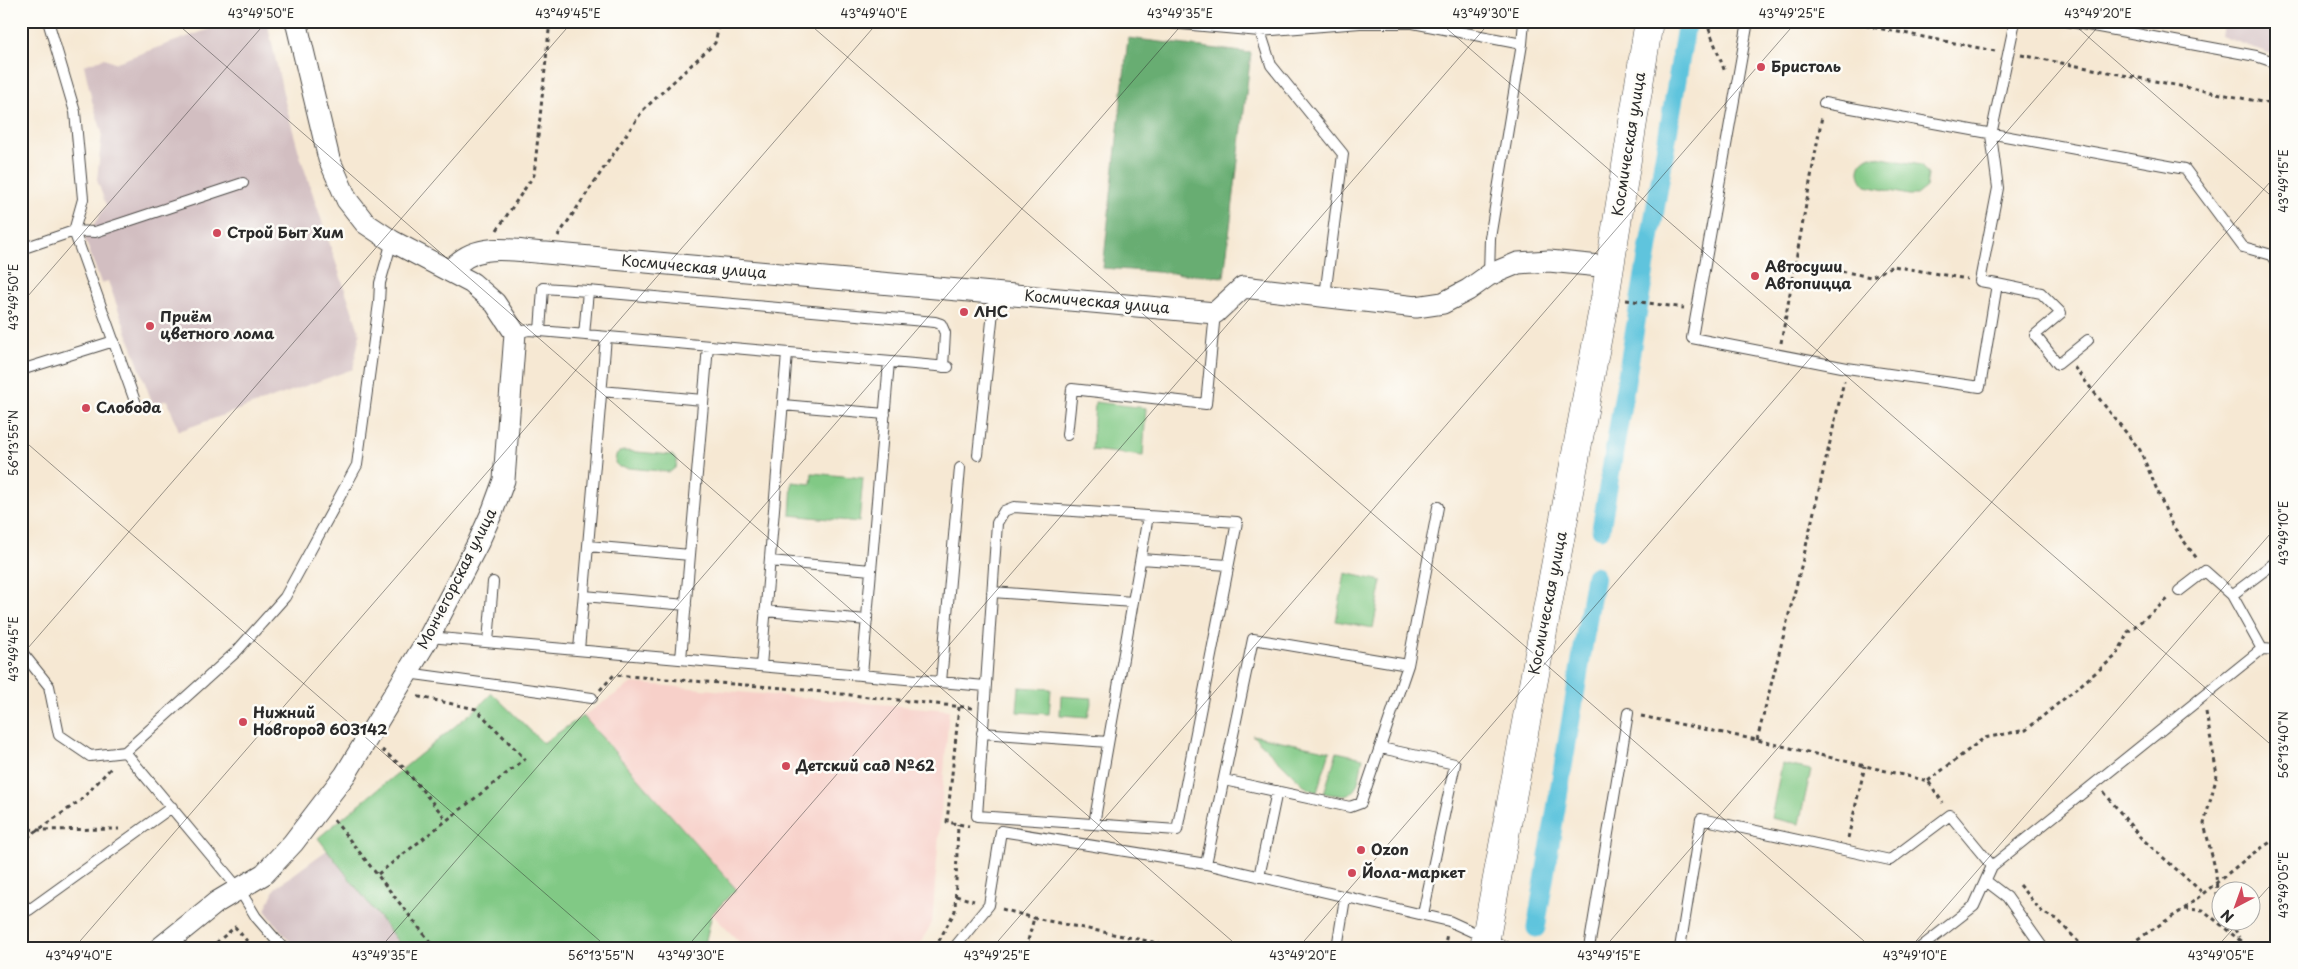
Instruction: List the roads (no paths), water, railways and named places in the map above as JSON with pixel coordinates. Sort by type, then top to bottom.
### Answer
[{"type":"street","points":[[296,21],[329,159],[347,200],[365,222],[392,241],[452,270],[472,283],[495,303],[515,333]]},
{"type":"street","name":"Космическая улица","points":[[1492,945],[1610,267],[1649,21]]},
{"type":"street","name":"Космическая улица","points":[[452,270],[465,256],[484,250],[546,253],[1215,313]]},
{"type":"street","points":[[1215,313],[1243,287],[1416,307],[1443,303],[1468,290],[1489,274],[1518,263],[1549,261],[1610,267]]},
{"type":"street","name":"Мончегорская улица","points":[[160,948],[217,902],[264,874],[293,844],[319,810],[368,738],[429,637],[478,543],[504,480],[515,333]]},
{"type":"lane","points":[[48,21],[74,112],[83,199],[74,231],[136,404]]},
{"type":"lane","points":[[1147,21],[1260,31],[1360,22],[1413,23],[1522,44]]},
{"type":"lane","points":[[1489,274],[1490,238],[1522,44],[1524,21]]},
{"type":"lane","points":[[1748,21],[1702,293],[1692,338],[1848,368],[1980,387],[1997,284]]},
{"type":"lane","points":[[2015,21],[1991,134],[1998,188],[1980,281],[2041,293],[2061,313],[2035,335],[2058,364],[2088,340]]},
{"type":"lane","points":[[2066,21],[2256,56],[2277,63]]},
{"type":"lane","points":[[1260,31],[1271,65],[1343,154],[1325,296]]},
{"type":"lane","points":[[1824,103],[2184,169],[2243,247],[2272,255],[2277,262]]},
{"type":"lane","points":[[21,249],[74,231],[95,232],[243,183]]},
{"type":"lane","points":[[21,652],[49,686],[59,735],[90,756],[125,752],[236,652],[285,597],[357,465],[379,303],[380,283],[392,241]]},
{"type":"lane","points":[[515,333],[529,330],[540,331],[584,335],[606,337],[946,367],[945,333],[941,324],[935,322],[588,291],[543,288],[540,331]]},
{"type":"lane","points":[[584,335],[588,291]]},
{"type":"lane","points":[[978,455],[995,292]]},
{"type":"lane","points":[[1067,435],[1072,389],[1206,404],[1215,313]]},
{"type":"lane","points":[[579,650],[606,337]]},
{"type":"lane","points":[[21,370],[114,341]]},
{"type":"lane","points":[[681,659],[708,346]]},
{"type":"lane","points":[[760,666],[787,353]]},
{"type":"lane","points":[[862,675],[889,362]]},
{"type":"lane","points":[[601,391],[703,400]]},
{"type":"lane","points":[[783,405],[884,414]]},
{"type":"lane","points":[[941,682],[960,468]]},
{"type":"lane","points":[[1014,507],[1237,522],[1228,565],[1177,830],[977,816],[997,523],[1001,515],[1014,507]]},
{"type":"lane","points":[[1224,780],[1350,807],[1356,806],[1364,797],[1408,665],[1438,507]]},
{"type":"lane","points":[[1094,824],[1148,516]]},
{"type":"lane","points":[[588,546],[690,555]]},
{"type":"lane","points":[[1141,559],[1228,565]]},
{"type":"lane","points":[[770,561],[871,570]]},
{"type":"lane","points":[[2232,595],[2277,561]]},
{"type":"lane","points":[[2179,591],[2205,571],[2232,595],[2262,649]]},
{"type":"lane","points":[[488,642],[493,582]]},
{"type":"lane","points":[[992,592],[1133,602]]},
{"type":"lane","points":[[584,596],[686,605]]},
{"type":"lane","points":[[765,611],[867,620]]},
{"type":"lane","points":[[429,637],[985,686]]},
{"type":"lane","points":[[1206,864],[1253,639],[1408,665]]},
{"type":"lane","points":[[1920,948],[1974,906],[1992,866],[2262,649],[2277,650]]},
{"type":"lane","points":[[407,673],[592,698]]},
{"type":"lane","points":[[1589,948],[1628,713]]},
{"type":"lane","points":[[982,733],[1108,742]]},
{"type":"lane","points":[[1381,748],[1455,764],[1423,914]]},
{"type":"lane","points":[[125,752],[239,889],[256,917],[283,948]]},
{"type":"lane","points":[[1259,877],[1277,791]]},
{"type":"lane","points":[[21,902],[29,910],[172,807]]},
{"type":"lane","points":[[1680,948],[1701,819],[1890,860],[1950,815],[1992,866]]},
{"type":"lane","points":[[954,948],[989,905],[1001,831],[1206,864],[1345,898],[1423,914],[1450,921],[1492,945]]},
{"type":"lane","points":[[1986,881],[2007,897],[2043,948]]},
{"type":"lane","points":[[1336,948],[1345,898]]},
{"type":"waterway","points":[[1601,529],[1687,21]]},
{"type":"waterway","points":[[1536,928],[1595,576]]},
{"type":"place","name":"Бристоль","points":[[1761,67]]},
{"type":"place","name":"Строй Быт Хим","points":[[217,233]]},
{"type":"place","name":"Автосуши Автопицца","points":[[1755,276]]},
{"type":"place","name":"ЛНС","points":[[964,312]]},
{"type":"place","name":"Приём цветного лома","points":[[150,326]]},
{"type":"place","name":"Слобода","points":[[86,408]]},
{"type":"place","name":"Нижний Новгород 603142","points":[[243,722]]},
{"type":"place","name":"Детский сад №62","points":[[786,766]]},
{"type":"place","name":"Ozon","points":[[1361,850]]},
{"type":"place","name":"Йола-маркет","points":[[1352,873]]}]
